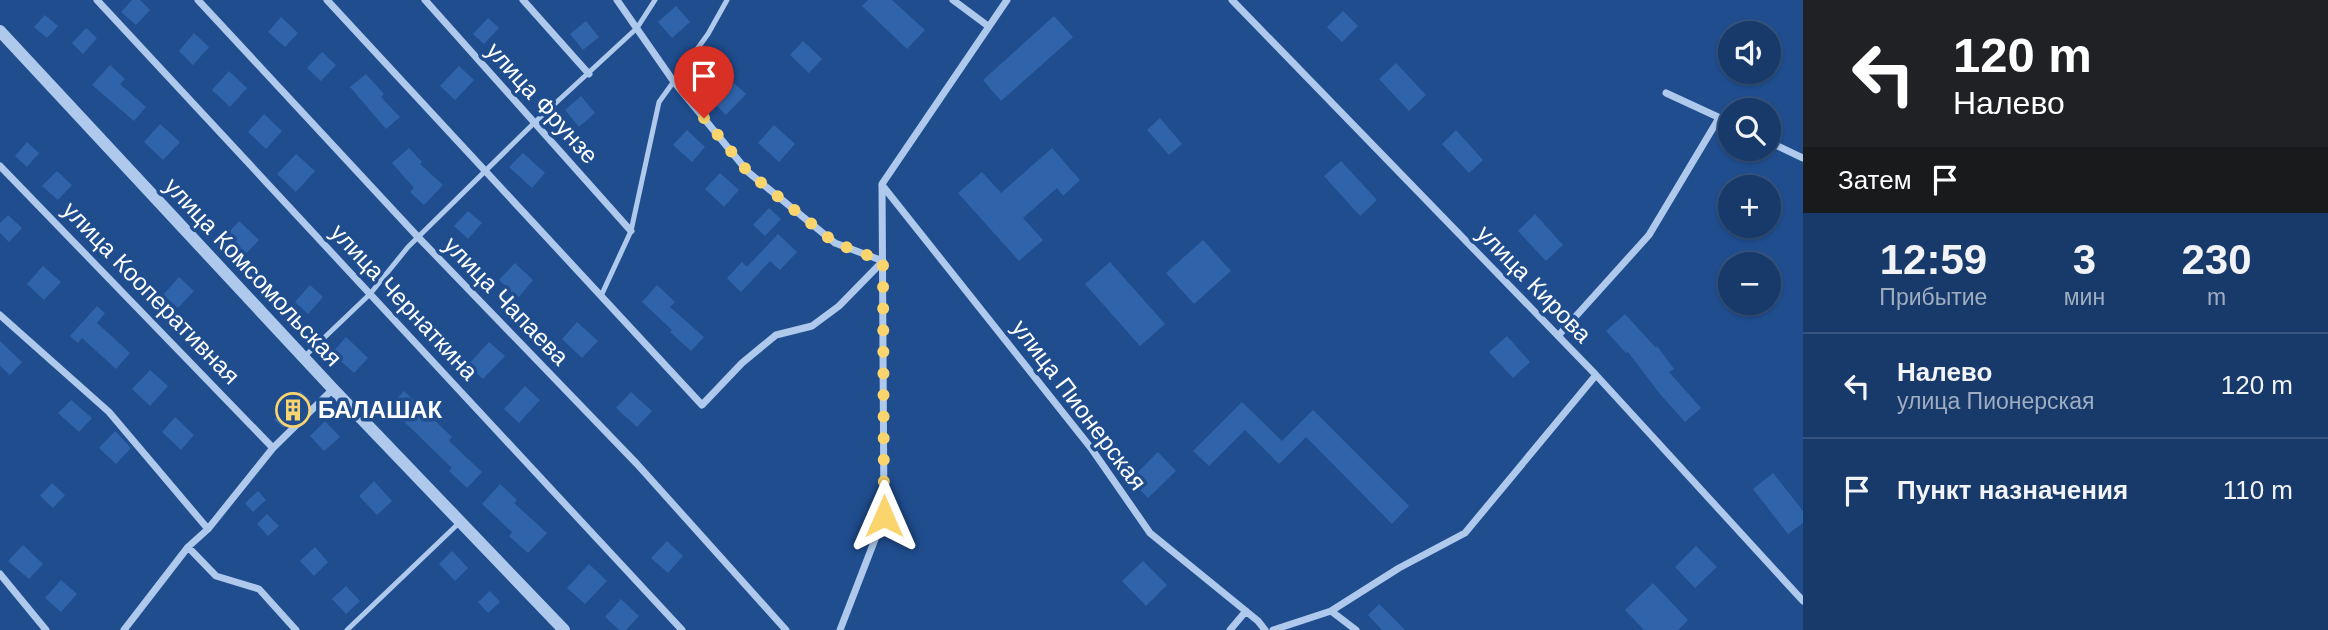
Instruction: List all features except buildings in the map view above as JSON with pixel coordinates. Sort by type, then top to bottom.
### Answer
[{"type":"street","name":"улица Чернаткина","points":[[97,0],[682,630]]},
{"type":"street","name":"улица Чапаева","points":[[198,0],[418,237],[637,464],[786,630]]},
{"type":"street","points":[[327,0],[702,405],[742,363],[776,335],[812,326],[839,306],[883,261]]},
{"type":"street","name":"улица Фрунзе","points":[[425,0],[631,231]]},
{"type":"street","points":[[523,0],[589,74]]},
{"type":"street","points":[[617,0],[674,82],[748,172],[835,243],[883,261]]},
{"type":"street","points":[[953,0],[988,26]]},
{"type":"street","points":[[840,630],[884,516],[882,184],[1007,0]]},
{"type":"street","name":"улица Кирова","points":[[1232,0],[1596,375],[1803,601]]},
{"type":"street","name":"улица Комсомольская","points":[[0,31],[333,389],[564,630]]},
{"type":"street","points":[[1666,93],[1718,118]]},
{"type":"street","points":[[1558,336],[1649,235],[1718,120]]},
{"type":"street","points":[[1781,148],[1803,158]]},
{"type":"street","name":"улица Кооперативная","points":[[0,166],[273,448]]},
{"type":"street","name":"улица Пионерская","points":[[882,184],[1091,448],[1150,533],[1258,621],[1265,630]]},
{"type":"street","points":[[0,315],[109,412],[208,529]]},
{"type":"street","points":[[1273,630],[1331,611],[1399,568],[1465,533],[1596,375]]},
{"type":"street","points":[[124,630],[188,547],[208,529],[273,448],[333,389]]},
{"type":"street","points":[[188,547],[216,576],[259,589],[296,630]]},
{"type":"street","points":[[0,574],[46,630]]},
{"type":"street","points":[[1230,630],[1246,611]]},
{"type":"street","points":[[1331,611],[1356,630]]},
{"type":"lane","points":[[304,357],[370,294],[418,237],[534,122],[637,28],[655,0]]},
{"type":"lane","points":[[601,296],[631,231],[659,102],[708,34],[727,0]]},
{"type":"lane","points":[[347,630],[460,522]]},
{"type":"place","name":"БАЛАШАК","points":[[293,410]]},
{"type":"route","points":[[704,118],[748,172],[835,243],[883,261],[884,516]]}]
